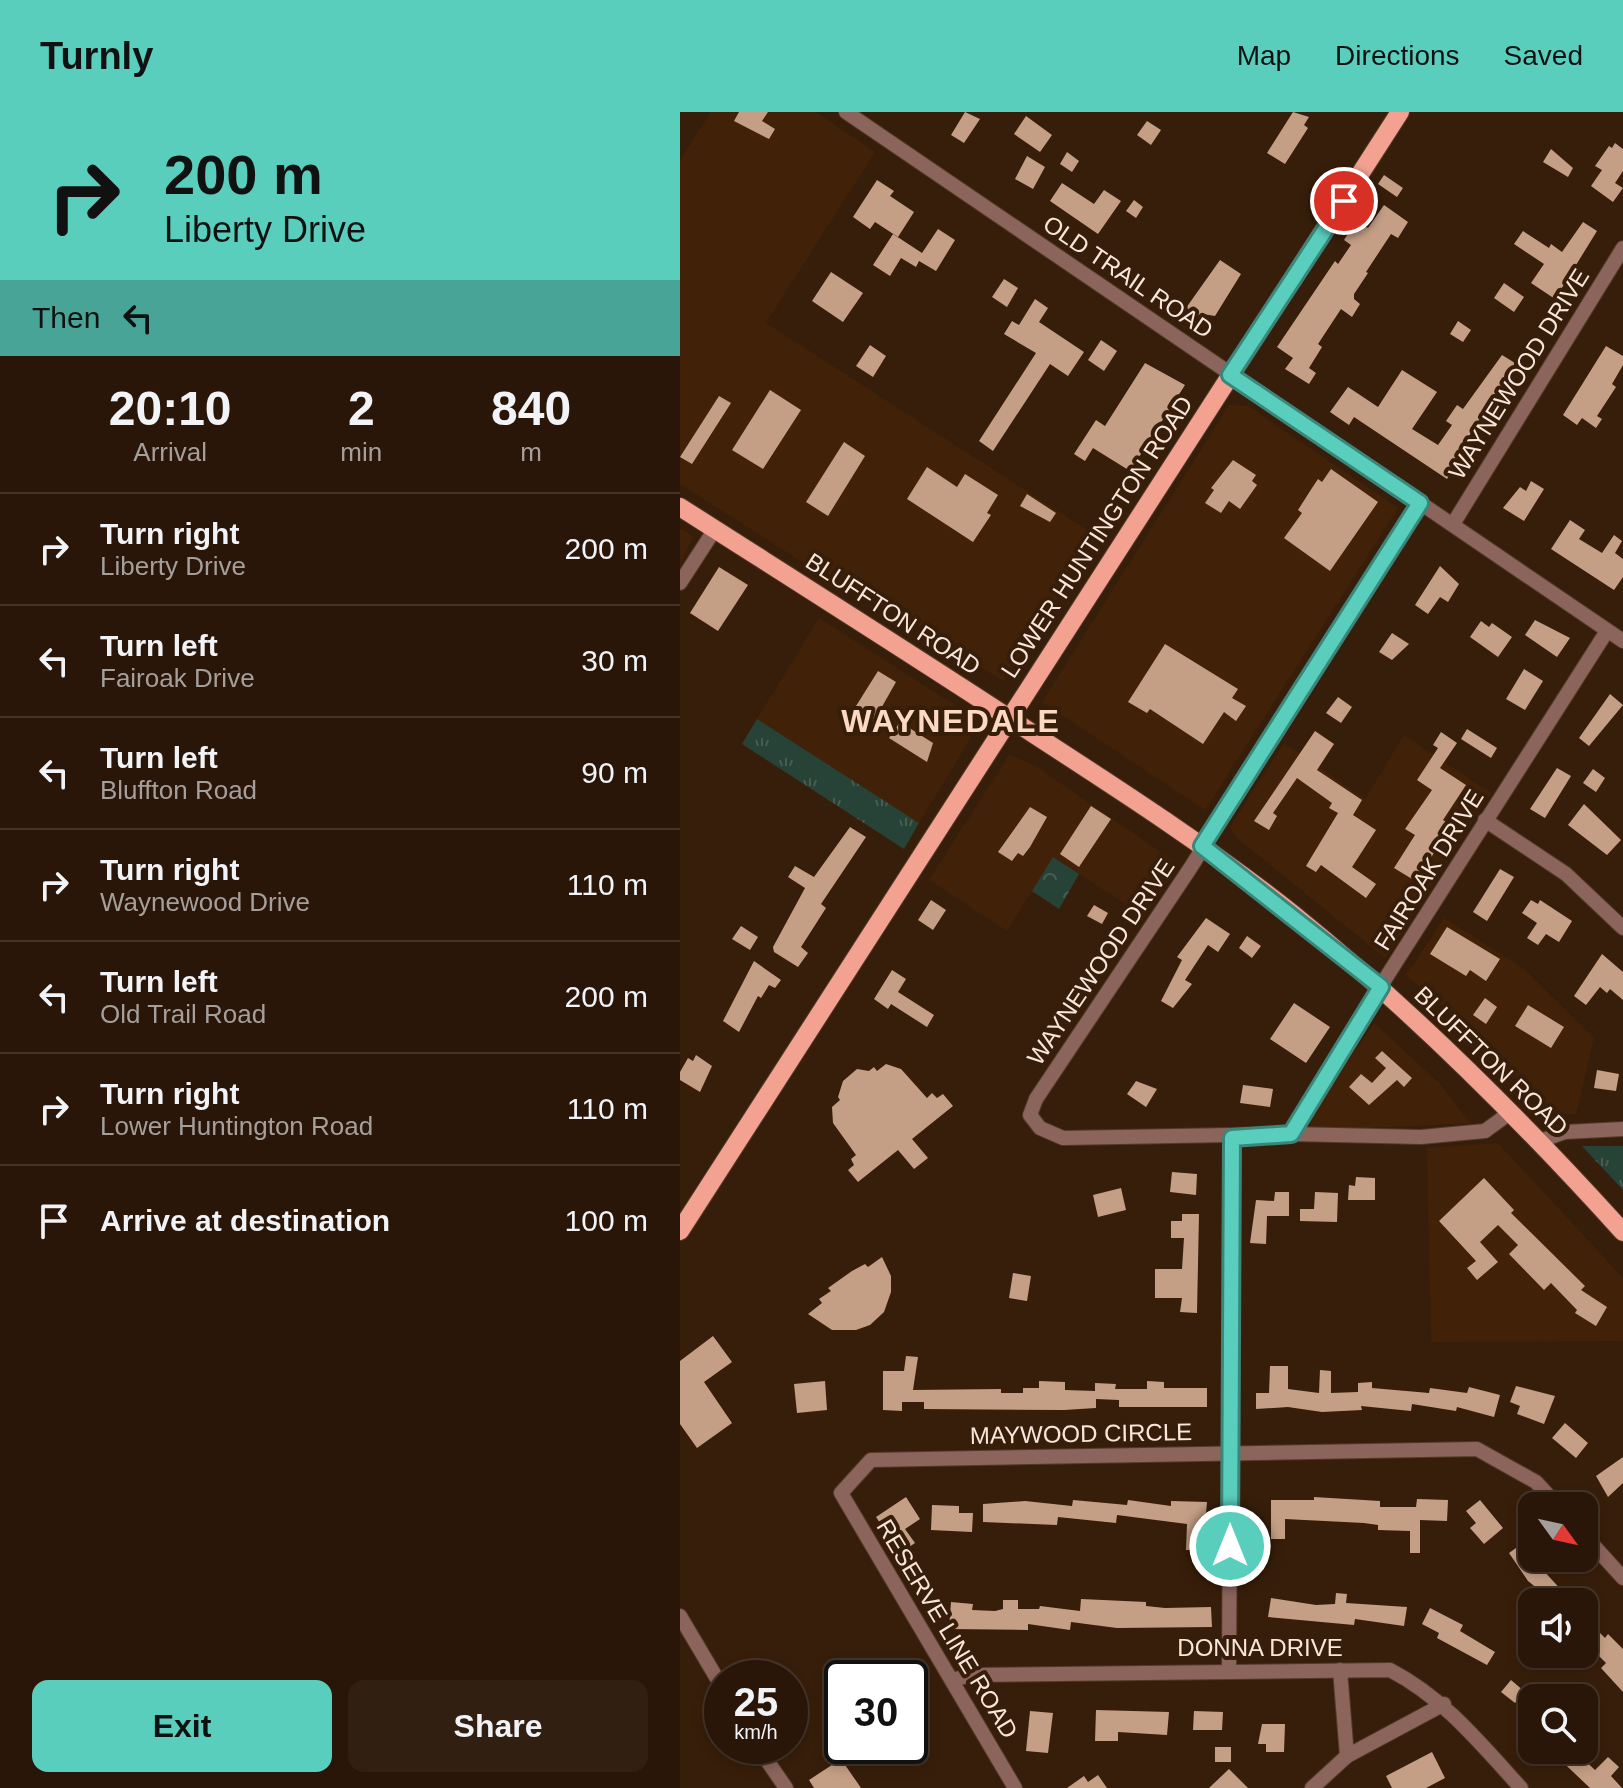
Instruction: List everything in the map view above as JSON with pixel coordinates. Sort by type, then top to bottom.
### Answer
[{"type":"main road","name":"LOWER HUNTINGTON ROAD","points":[[680,1231],[1400,112]]},
{"type":"main road","name":"BLUFFTON ROAD","points":[[680,507],[1009,717],[1202,846],[1381,987],[1540,1141],[1623,1232]]},
{"type":"street","name":"OLD TRAIL ROAD","points":[[846,112],[1623,641]]},
{"type":"street","name":"WAYNEWOOD DRIVE","points":[[1453,524],[1623,248]]},
{"type":"street","name":"WAYNEWOOD DRIVE","points":[[1232,1138],[1063,1138],[1032,1122],[1030,1115],[1036,1099],[1202,846],[1420,503]]},
{"type":"street","points":[[680,583],[715,529]]},
{"type":"street","name":"FAIROAK DRIVE","points":[[1291,1134],[1485,820],[1607,631]]},
{"type":"street","points":[[1485,820],[1566,874],[1623,928]]},
{"type":"street","points":[[1229,1670],[1232,1138],[1291,1134],[1421,1137],[1475,1134],[1485,1131],[1511,1112]]},
{"type":"street","points":[[1540,1141],[1565,1132],[1623,1129]]},
{"type":"street","name":"MAYWOOD CIRCLE","points":[[841,1493],[871,1460],[1477,1449],[1536,1482],[1545,1492]]},
{"type":"street","name":"RESERVE LINE ROAD","points":[[841,1493],[1015,1788]]},
{"type":"street","points":[[1598,1550],[1623,1578]]},
{"type":"street","points":[[680,1616],[706,1660]]},
{"type":"street","points":[[1340,1670],[1347,1756]]},
{"type":"street","name":"DONNA DRIVE","points":[[952,1680],[971,1675],[1390,1670],[1419,1685],[1444,1704],[1521,1788]]},
{"type":"street","points":[[1312,1788],[1347,1756],[1444,1704]]},
{"type":"street","points":[[769,1764],[786,1788]]},
{"type":"shaded area","points":[[711,112],[816,112],[875,152],[766,323],[1098,537],[1003,681],[859,589],[843,588],[680,484],[680,160]]},
{"type":"shaded area","points":[[1229,405],[1248,406],[1398,508],[1205,810],[1042,702]]},
{"type":"shaded area","points":[[680,528],[693,536],[680,565]]},
{"type":"shaded area","points":[[819,618],[975,718],[979,724],[919,823],[757,719]]},
{"type":"shaded area","points":[[1404,735],[1491,793],[1385,958],[1237,838],[1230,827],[1284,743],[1365,799]]},
{"type":"shaded area","points":[[1009,755],[1034,765],[1178,864],[1145,917],[1053,857],[1007,931],[929,880]]},
{"type":"shaded area","points":[[1444,918],[1523,968],[1594,1038],[1576,1114],[1552,1114],[1480,1038],[1406,975]]},
{"type":"shaded area","points":[[1374,1023],[1441,1085],[1470,1123],[1313,1131],[1308,1121]]},
{"type":"shaded area","points":[[1498,1143],[1623,1278],[1623,1341],[1431,1342],[1427,1148]]},
{"type":"green space","points":[[757,719],[919,823],[904,849],[742,744]]},
{"type":"green space","points":[[1053,857],[1079,874],[1059,909],[1032,891]]},
{"type":"green space","points":[[1582,1146],[1623,1146],[1623,1190]]},
{"type":"building","points":[[739,112],[768,112],[762,121],[775,129],[769,139],[734,121]]},
{"type":"building","points":[[965,112],[980,119],[964,143],[951,135]]},
{"type":"building","points":[[1293,112],[1309,117],[1304,125],[1308,128],[1285,164],[1267,153]]},
{"type":"building","points":[[1026,116],[1052,135],[1040,152],[1014,134]]},
{"type":"building","points":[[1147,121],[1161,130],[1151,145],[1137,135]]},
{"type":"building","points":[[1615,143],[1623,149],[1623,171],[1615,183],[1623,188],[1613,202],[1591,186],[1602,170],[1595,166],[1609,146],[1612,148]]},
{"type":"building","points":[[1551,149],[1573,168],[1568,177],[1543,162]]},
{"type":"building","points":[[1067,152],[1079,161],[1072,172],[1060,164]]},
{"type":"building","points":[[1027,156],[1045,167],[1033,189],[1015,179]]},
{"type":"building","points":[[1384,175],[1403,188],[1397,197],[1378,184]]},
{"type":"building","points":[[877,180],[894,191],[890,196],[914,212],[898,237],[875,222],[870,229],[853,217]]},
{"type":"building","points":[[1062,183],[1094,204],[1104,190],[1121,201],[1098,234],[1050,201]]},
{"type":"building","points":[[1134,200],[1143,207],[1136,218],[1126,211]]},
{"type":"building","points":[[1384,205],[1408,222],[1398,238],[1391,234],[1366,272],[1354,294],[1354,299],[1360,304],[1352,317],[1341,309],[1318,344],[1322,347],[1309,368],[1316,373],[1309,384],[1285,369],[1293,358],[1277,347],[1335,261],[1338,264],[1351,245],[1344,240],[1356,221],[1368,228]]},
{"type":"building","points":[[1583,222],[1597,231],[1555,299],[1531,283],[1544,264],[1514,244],[1523,231],[1549,248],[1551,244],[1562,252]]},
{"type":"building","points":[[938,229],[955,240],[936,271],[919,261],[916,267],[901,258],[890,276],[873,265],[893,234],[922,253]]},
{"type":"building","points":[[1220,260],[1241,274],[1215,316],[1203,314],[1201,317],[1186,308]]},
{"type":"building","points":[[831,272],[863,293],[843,322],[812,301]]},
{"type":"building","points":[[1004,279],[1018,288],[1007,307],[992,297]]},
{"type":"building","points":[[1504,283],[1524,297],[1514,312],[1494,298]]},
{"type":"building","points":[[1035,299],[1048,308],[1039,322],[1084,352],[1068,376],[1050,364],[993,451],[979,441],[1036,353],[1004,334],[1012,321],[1019,325]]},
{"type":"building","points":[[1458,321],[1471,330],[1463,342],[1450,334]]},
{"type":"building","points":[[1101,340],[1117,351],[1104,371],[1088,360]]},
{"type":"building","points":[[870,345],[886,356],[873,377],[856,366]]},
{"type":"building","points":[[1606,346],[1623,356],[1623,365],[1612,384],[1616,387],[1597,416],[1602,419],[1596,428],[1582,418],[1577,425],[1563,415]]},
{"type":"building","points":[[1502,355],[1515,363],[1456,457],[1459,459],[1447,479],[1354,417],[1349,425],[1330,412],[1348,387],[1378,407],[1402,370],[1437,392],[1412,429],[1438,445],[1452,425],[1446,421],[1457,405],[1463,409]]},
{"type":"building","points":[[1145,363],[1185,385],[1130,471],[1093,448],[1085,461],[1074,454],[1096,420],[1105,426]]},
{"type":"building","points":[[770,390],[801,410],[763,469],[732,450]]},
{"type":"building","points":[[719,396],[731,403],[692,464],[680,457]]},
{"type":"building","points":[[844,442],[865,456],[828,516],[806,502]]},
{"type":"building","points":[[1233,460],[1256,475],[1252,481],[1257,485],[1240,509],[1229,501],[1221,513],[1205,503],[1214,490],[1211,488]]},
{"type":"building","points":[[927,467],[957,487],[965,474],[998,495],[987,513],[991,515],[973,542],[907,499]]},
{"type":"building","points":[[1331,469],[1378,502],[1330,571],[1284,538],[1302,513],[1298,510],[1318,479],[1322,482]]},
{"type":"building","points":[[1531,481],[1544,489],[1524,521],[1503,508],[1520,487],[1526,491]]},
{"type":"building","points":[[1027,494],[1056,513],[1050,522],[1020,506]]},
{"type":"building","points":[[1570,520],[1585,530],[1579,539],[1602,553],[1614,535],[1622,541],[1615,553],[1623,559],[1623,577],[1614,590],[1551,549]]},
{"type":"building","points":[[1440,566],[1459,584],[1448,602],[1440,597],[1428,614],[1415,605]]},
{"type":"building","points":[[719,567],[748,585],[718,631],[690,613]]},
{"type":"building","points":[[1535,620],[1570,638],[1557,657],[1525,635]]},
{"type":"building","points":[[1481,621],[1489,627],[1492,623],[1512,637],[1498,657],[1470,637]]},
{"type":"building","points":[[1392,633],[1409,644],[1392,660],[1379,652]]},
{"type":"building","points":[[1165,644],[1238,689],[1232,698],[1246,706],[1236,721],[1224,712],[1203,744],[1150,709],[1147,713],[1128,702]]},
{"type":"building","points":[[1524,669],[1543,681],[1525,710],[1506,699]]},
{"type":"building","points":[[878,671],[896,682],[871,726],[851,714]]},
{"type":"building","points":[[1610,694],[1623,705],[1589,746],[1579,738]]},
{"type":"building","points":[[1338,697],[1352,707],[1341,723],[1326,713]]},
{"type":"building","points":[[900,722],[933,743],[927,762],[889,738]]},
{"type":"building","points":[[1467,729],[1497,748],[1491,758],[1461,739]]},
{"type":"building","points":[[1315,731],[1334,744],[1317,770],[1362,800],[1353,815],[1376,830],[1352,867],[1376,884],[1366,898],[1321,865],[1316,872],[1306,866],[1338,813],[1329,808],[1332,803],[1297,778],[1273,813],[1277,816],[1269,830],[1254,821]]},
{"type":"building","points":[[1441,732],[1457,743],[1440,768],[1466,785],[1443,820],[1450,825],[1417,882],[1394,868],[1415,835],[1405,829],[1432,790],[1417,780],[1438,748],[1433,745]]},
{"type":"building","points":[[1557,768],[1571,776],[1545,818],[1530,809]]},
{"type":"building","points":[[1593,769],[1605,778],[1596,792],[1583,783]]},
{"type":"building","points":[[1584,804],[1621,840],[1607,855],[1568,825]]},
{"type":"building","points":[[1091,806],[1111,819],[1079,867],[1060,854]]},
{"type":"building","points":[[1030,807],[1047,817],[1023,856],[1018,853],[1012,861],[998,852]]},
{"type":"building","points":[[850,827],[866,837],[821,904],[826,908],[801,947],[808,953],[798,967],[774,952],[773,947],[805,888],[788,877],[795,866],[814,877]]},
{"type":"building","points":[[1500,869],[1514,877],[1487,921],[1473,912]]},
{"type":"building","points":[[931,900],[946,910],[933,930],[918,920]]},
{"type":"building","points":[[1531,900],[1538,904],[1540,900],[1572,921],[1559,942],[1546,934],[1538,945],[1527,938],[1537,923],[1522,913]]},
{"type":"building","points":[[1094,905],[1108,913],[1102,924],[1087,916]]},
{"type":"building","points":[[1206,918],[1230,934],[1218,952],[1208,945],[1185,980],[1192,984],[1173,1008],[1161,1001],[1182,960],[1177,957]]},
{"type":"building","points":[[741,926],[758,937],[750,950],[732,939]]},
{"type":"building","points":[[1447,927],[1500,959],[1486,981],[1470,970],[1466,976],[1430,954]]},
{"type":"building","points":[[1247,936],[1261,946],[1252,958],[1239,948]]},
{"type":"building","points":[[1602,954],[1623,972],[1623,1000],[1610,989],[1607,993],[1600,987],[1586,1005],[1574,996]]},
{"type":"building","points":[[754,961],[781,980],[775,988],[769,985],[761,998],[758,996],[739,1032],[723,1021]]},
{"type":"building","points":[[892,970],[906,979],[898,992],[934,1015],[927,1027],[891,1004],[888,1009],[874,999]]},
{"type":"building","points":[[1485,998],[1497,1007],[1486,1024],[1473,1015]]},
{"type":"building","points":[[1294,1003],[1330,1027],[1306,1063],[1270,1039]]},
{"type":"building","points":[[1528,1005],[1564,1027],[1551,1048],[1515,1026]]},
{"type":"building","points":[[1382,1051],[1412,1078],[1404,1087],[1397,1080],[1369,1105],[1349,1087],[1361,1074],[1372,1083],[1386,1068],[1375,1058]]},
{"type":"building","points":[[696,1055],[712,1066],[700,1092],[680,1080],[680,1072],[688,1058],[693,1061]]},
{"type":"building","points":[[886,1064],[901,1069],[927,1098],[932,1093],[937,1098],[943,1094],[953,1106],[912,1139],[928,1158],[914,1169],[898,1150],[858,1182],[848,1170],[854,1165],[851,1159],[856,1155],[833,1123],[832,1107],[840,1100],[838,1097],[843,1081],[857,1069],[869,1071],[874,1067],[877,1071]]},
{"type":"building","points":[[1597,1070],[1619,1074],[1616,1091],[1594,1088]]},
{"type":"building","points":[[1136,1081],[1157,1089],[1146,1107],[1127,1094]]},
{"type":"building","points":[[1243,1085],[1273,1089],[1270,1107],[1240,1103]]},
{"type":"building","points":[[1172,1172],[1197,1174],[1196,1195],[1170,1192]]},
{"type":"building","points":[[1356,1177],[1375,1178],[1375,1200],[1348,1200],[1349,1185],[1355,1186]]},
{"type":"building","points":[[1484,1178],[1514,1210],[1511,1213],[1585,1286],[1581,1290],[1607,1307],[1596,1326],[1575,1313],[1577,1310],[1551,1283],[1544,1290],[1509,1254],[1518,1245],[1498,1225],[1480,1242],[1498,1262],[1477,1280],[1467,1268],[1476,1261],[1439,1221]]},
{"type":"building","points":[[1121,1188],[1126,1210],[1098,1217],[1093,1195]]},
{"type":"building","points":[[1275,1192],[1289,1192],[1289,1216],[1267,1216],[1266,1244],[1250,1243],[1256,1200],[1274,1201]]},
{"type":"building","points":[[1315,1192],[1338,1193],[1337,1222],[1300,1221],[1300,1209],[1314,1209]]},
{"type":"building","points":[[1182,1214],[1199,1214],[1197,1313],[1180,1312],[1182,1298],[1155,1298],[1155,1269],[1182,1269],[1184,1238],[1171,1238],[1171,1221],[1182,1221]]},
{"type":"building","points":[[882,1257],[891,1276],[891,1292],[884,1312],[870,1325],[856,1330],[832,1330],[808,1314],[822,1303],[819,1299],[831,1291],[828,1288],[852,1271],[865,1264],[868,1267]]},
{"type":"building","points":[[1013,1273],[1031,1276],[1027,1301],[1009,1298]]},
{"type":"building","points":[[713,1336],[732,1362],[704,1382],[732,1423],[697,1448],[680,1424],[680,1361]]},
{"type":"building","points":[[906,1356],[918,1357],[913,1390],[1001,1389],[1001,1393],[1023,1393],[1023,1388],[1039,1388],[1039,1381],[1065,1382],[1065,1390],[1095,1391],[1095,1383],[1116,1384],[1115,1389],[1147,1389],[1147,1381],[1164,1382],[1164,1388],[1207,1388],[1207,1407],[1119,1407],[1119,1400],[1096,1399],[1096,1408],[1064,1410],[924,1409],[924,1402],[902,1402],[902,1411],[883,1410],[883,1371],[904,1371]]},
{"type":"building","points":[[1270,1366],[1288,1366],[1288,1389],[1319,1393],[1320,1370],[1331,1371],[1331,1393],[1358,1392],[1358,1383],[1372,1382],[1372,1388],[1429,1393],[1430,1388],[1467,1393],[1469,1387],[1500,1395],[1494,1417],[1457,1407],[1456,1411],[1412,1404],[1411,1411],[1361,1406],[1362,1410],[1322,1412],[1288,1407],[1256,1409],[1256,1393],[1269,1393]]},
{"type":"building","points":[[825,1381],[827,1410],[797,1413],[794,1384]]},
{"type":"building","points":[[1516,1386],[1555,1396],[1544,1424],[1517,1414],[1520,1406],[1510,1402]]},
{"type":"building","points":[[1565,1423],[1588,1443],[1576,1458],[1552,1438]]},
{"type":"building","points":[[1623,1457],[1623,1483],[1608,1497],[1596,1476]]},
{"type":"building","points":[[906,1497],[920,1519],[905,1529],[915,1543],[900,1553],[876,1517]]},
{"type":"building","points":[[1314,1497],[1380,1501],[1380,1507],[1416,1507],[1417,1499],[1448,1500],[1447,1521],[1420,1520],[1420,1553],[1410,1553],[1410,1531],[1378,1530],[1378,1525],[1364,1523],[1285,1519],[1285,1539],[1271,1539],[1271,1500],[1314,1500]]},
{"type":"building","points":[[1073,1500],[1127,1505],[1128,1500],[1171,1506],[1171,1501],[1207,1502],[1203,1550],[1186,1550],[1187,1524],[1117,1515],[1116,1523],[1058,1517],[1057,1525],[983,1522],[983,1504],[1025,1501],[1072,1506]]},
{"type":"building","points":[[1480,1500],[1503,1528],[1484,1544],[1470,1528],[1476,1523],[1466,1511]]},
{"type":"building","points":[[932,1505],[959,1506],[959,1513],[973,1513],[972,1532],[931,1530]]},
{"type":"building","points":[[1518,1546],[1518,1566],[1509,1553]]},
{"type":"building","points":[[1522,1572],[1545,1572],[1559,1588],[1537,1588]]},
{"type":"building","points":[[1336,1593],[1347,1594],[1346,1603],[1407,1607],[1404,1626],[1355,1619],[1354,1625],[1268,1617],[1271,1598],[1316,1605],[1335,1604]]},
{"type":"building","points":[[1081,1599],[1146,1602],[1146,1606],[1165,1608],[1211,1607],[1212,1627],[1117,1628],[1071,1622],[1070,1630],[1028,1624],[1028,1630],[949,1629],[951,1602],[973,1604],[972,1610],[995,1611],[1003,1609],[1003,1600],[1018,1600],[1018,1609],[1039,1609],[1040,1606],[1080,1611]]},
{"type":"building","points":[[1430,1608],[1463,1625],[1460,1631],[1495,1652],[1487,1665],[1437,1638],[1439,1633],[1422,1624]]},
{"type":"building","points":[[1598,1631],[1605,1638],[1608,1634],[1623,1649],[1623,1692],[1601,1668],[1606,1663],[1598,1655]]},
{"type":"building","points":[[1511,1680],[1518,1686],[1518,1700],[1515,1703],[1501,1692]]},
{"type":"building","points":[[1096,1710],[1169,1712],[1167,1735],[1118,1732],[1118,1741],[1095,1741]]},
{"type":"building","points":[[1030,1711],[1053,1713],[1048,1753],[1026,1751]]},
{"type":"building","points":[[1194,1711],[1223,1712],[1222,1730],[1193,1730]]},
{"type":"building","points":[[1262,1724],[1285,1724],[1284,1752],[1266,1752],[1266,1744],[1258,1744]]},
{"type":"building","points":[[1215,1747],[1231,1747],[1231,1762],[1215,1762]]},
{"type":"building","points":[[1432,1752],[1445,1778],[1426,1788],[1392,1788],[1386,1776]]},
{"type":"building","points":[[1608,1757],[1619,1767],[1611,1776],[1622,1788],[1590,1788],[1565,1764],[1589,1764],[1595,1770]]},
{"type":"building","points":[[833,1764],[844,1764],[861,1788],[814,1788],[809,1780]]},
{"type":"building","points":[[1229,1769],[1248,1788],[1209,1788]]},
{"type":"building","points":[[1098,1775],[1107,1788],[1067,1788],[1084,1776],[1088,1782]]},
{"type":"district","name":"WAYNEDALE","points":[[951,721]]},
{"type":"route","points":[[1230,1546],[1232,1138],[1291,1134],[1381,987],[1291,913],[1202,846],[1420,503],[1230,375],[1344,201]]}]
